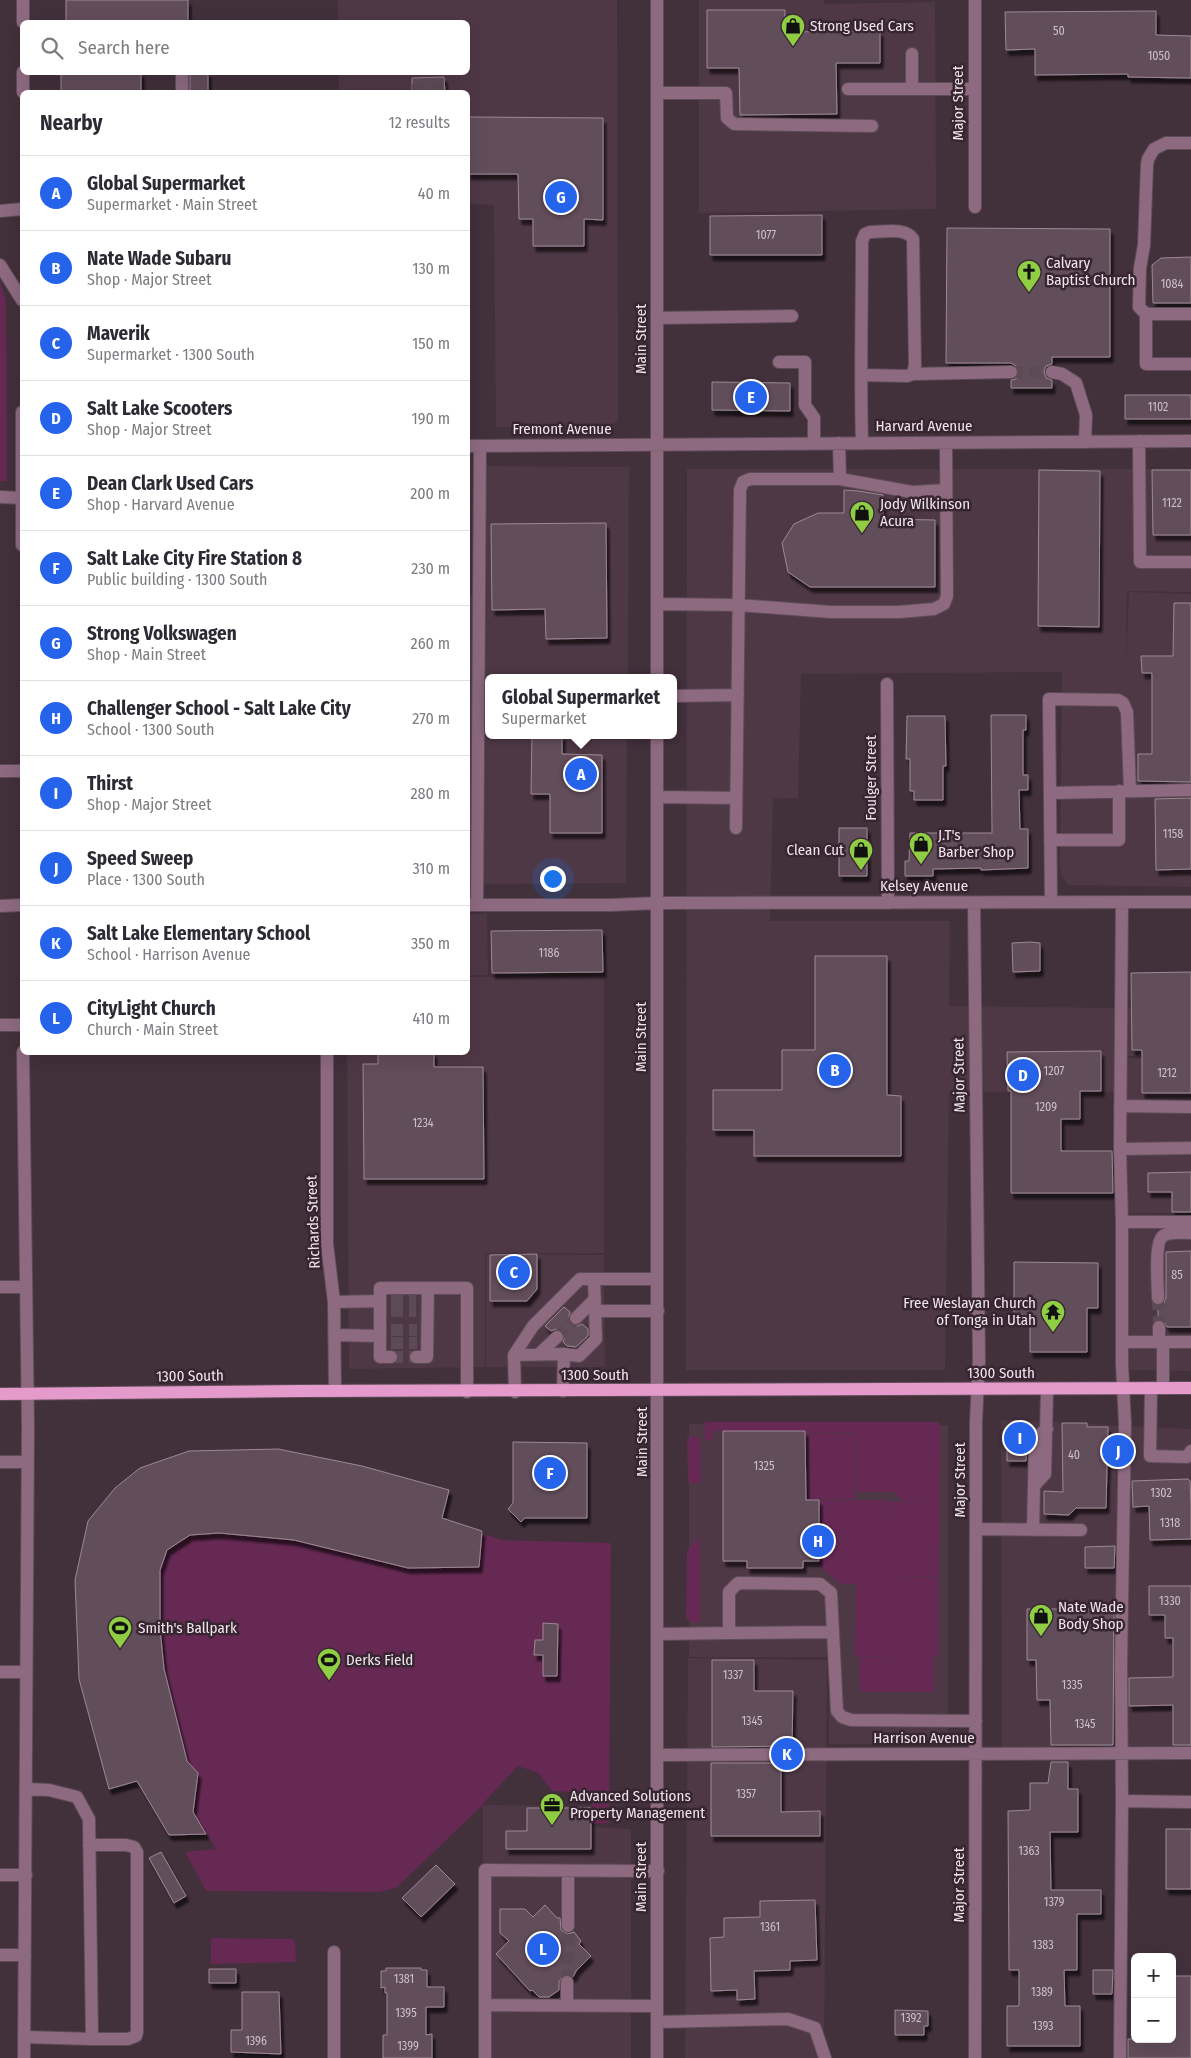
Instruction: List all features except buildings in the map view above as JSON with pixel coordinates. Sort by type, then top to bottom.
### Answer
[{"type":"main road","name":"1300 South","points":[[0,1394],[1191,1388]]},
{"type":"street","points":[[23,0],[23,20]]},
{"type":"street","name":"Main Street","points":[[657,0],[657,674]]},
{"type":"street","name":"Major Street","points":[[974,206],[975,0]]},
{"type":"street","points":[[912,54],[912,89]]},
{"type":"street","points":[[23,75],[23,90]]},
{"type":"street","points":[[182,75],[182,90]]},
{"type":"street","points":[[848,88],[975,89]]},
{"type":"street","points":[[657,93],[726,93],[727,118],[734,124],[872,126]]},
{"type":"street","points":[[1191,143],[1166,143],[1154,149],[1147,165],[1144,246],[1140,268],[1139,306],[1146,314],[1146,364],[1191,364]]},
{"type":"street","points":[[0,211],[20,209]]},
{"type":"street","points":[[862,443],[862,241],[865,234],[870,232],[904,232],[910,234],[913,239],[915,365],[913,374]]},
{"type":"street","points":[[0,265],[20,297]]},
{"type":"street","points":[[1146,314],[1191,314]]},
{"type":"street","points":[[657,318],[792,316]]},
{"type":"street","points":[[779,362],[805,362],[806,405],[814,418],[814,443]]},
{"type":"street","points":[[862,375],[907,376],[913,374],[1011,372]]},
{"type":"street","points":[[1052,372],[1062,374],[1076,383],[1086,416],[1085,442]]},
{"type":"street","points":[[1139,441],[1140,562],[1191,562]]},
{"type":"street","name":"Harvard Avenue","points":[[657,444],[1191,441]]},
{"type":"street","points":[[657,604],[739,605],[831,612],[899,612],[934,609],[944,604],[947,596],[946,442]]},
{"type":"street","points":[[839,443],[840,478]]},
{"type":"street","name":"Fremont Avenue","points":[[474,446],[657,444]]},
{"type":"street","points":[[472,905],[474,446]]},
{"type":"street","points":[[736,828],[740,490],[743,482],[750,479],[840,478],[912,492],[946,490]]},
{"type":"street","points":[[0,497],[20,498]]},
{"type":"street","name":"Foulger Street","points":[[887,684],[888,902]]},
{"type":"street","points":[[677,696],[738,695]]},
{"type":"street","points":[[1050,840],[1119,840],[1124,791],[1127,712],[1123,703],[1118,700],[1049,699],[1050,902]]},
{"type":"street","name":"Main Street","points":[[657,739],[657,2058]]},
{"type":"street","points":[[0,771],[20,771]]},
{"type":"street","points":[[1050,793],[1191,790]]},
{"type":"street","points":[[657,797],[736,798]]},
{"type":"street","name":"Major Street","points":[[974,902],[979,1361],[976,1529],[975,2058]]},
{"type":"street","points":[[1120,2058],[1121,1665],[1125,1424],[1122,1342],[1120,1149],[1122,902]]},
{"type":"street","name":"Kelsey Avenue","points":[[472,905],[1191,902]]},
{"type":"street","points":[[0,906],[20,906]]},
{"type":"street","points":[[0,1026],[20,1026]]},
{"type":"street","points":[[23,1055],[27,1394],[24,2058]]},
{"type":"street","name":"Richards Street","points":[[327,1055],[327,1244],[334,1302],[335,1391]]},
{"type":"street","points":[[1120,1106],[1191,1107]]},
{"type":"street","points":[[1120,1149],[1191,1148]]},
{"type":"street","points":[[1122,1222],[1191,1222]]},
{"type":"street","points":[[1158,1298],[1158,1250],[1160,1240],[1163,1236],[1171,1234],[1191,1234]]},
{"type":"street","points":[[515,1392],[514,1355],[533,1326],[580,1279],[657,1279]]},
{"type":"street","points":[[514,1355],[564,1354],[579,1356],[596,1339],[594,1279]]},
{"type":"street","points":[[0,1287],[26,1287]]},
{"type":"street","points":[[391,1357],[380,1357],[384,1337],[384,1304],[380,1288],[423,1302],[467,1288],[467,1392]]},
{"type":"street","points":[[334,1302],[384,1304]]},
{"type":"street","points":[[416,1357],[428,1357],[422,1337],[423,1302]]},
{"type":"street","points":[[576,1318],[595,1305],[658,1311]]},
{"type":"street","points":[[1159,1327],[1161,1342],[1150,1456],[1190,1457]]},
{"type":"street","points":[[334,1335],[384,1337]]},
{"type":"street","points":[[539,1354],[557,1337]]},
{"type":"street","points":[[1122,1342],[1191,1342]]},
{"type":"street","points":[[563,1391],[564,1354]]},
{"type":"street","points":[[1033,1530],[1034,1486],[1045,1474],[1048,1390]]},
{"type":"street","points":[[0,1462],[27,1462]]},
{"type":"street","points":[[976,1529],[1081,1530]]},
{"type":"street","points":[[728,1633],[729,1592],[738,1583],[820,1584],[831,1593],[837,1711],[842,1717],[850,1720],[976,1721]]},
{"type":"street","points":[[658,1634],[833,1632]]},
{"type":"street","points":[[0,1672],[26,1672]]},
{"type":"street","name":"Harrison Avenue","points":[[658,1756],[1191,1752]]},
{"type":"street","points":[[26,1789],[49,1790],[77,1797],[89,1819],[92,2039]]},
{"type":"street","points":[[1122,1801],[1191,1802]]},
{"type":"street","points":[[24,2037],[128,2039],[136,2036],[137,1852],[134,1847],[126,1845],[89,1845]]},
{"type":"street","points":[[485,2058],[485,1870],[658,1871]]},
{"type":"street","points":[[568,1871],[568,1926]]},
{"type":"street","points":[[0,1875],[26,1875]]},
{"type":"street","points":[[334,1952],[334,2058]]},
{"type":"street","points":[[0,1955],[25,1955]]},
{"type":"street","points":[[567,1982],[567,2005]]},
{"type":"street","points":[[485,2004],[657,2006]]},
{"type":"street","points":[[657,2022],[788,2019],[815,2028],[825,2058]]},
{"type":"shaded area","points":[[338,0],[617,0],[618,421],[605,427],[496,427],[494,205],[470,204],[470,90],[339,90],[339,75],[470,75],[470,20],[338,20]]},
{"type":"shaded area","points":[[699,0],[823,0],[824,4],[935,2],[936,209],[699,213]]},
{"type":"shaded area","points":[[0,282],[6,299],[7,481],[0,481]]},
{"type":"shaded area","points":[[486,466],[629,467],[628,674],[485,674],[485,739],[627,739],[626,883],[470,884],[470,595],[483,595]]},
{"type":"shaded area","points":[[687,469],[1191,469],[1191,592],[1127,591],[1126,669],[1129,592],[1191,594],[1191,887],[1069,885],[1062,877],[1060,866],[1062,672],[801,674],[798,798],[773,799],[770,921],[950,921],[949,1006],[1191,1009],[1191,1056],[1117,1056],[1116,1092],[949,1092],[945,1370],[686,1370]]},
{"type":"shaded area","points":[[470,914],[487,914],[488,975],[470,975]]},
{"type":"shaded area","points":[[604,976],[604,1253],[485,1253],[485,1367],[349,1369],[347,1055],[470,1055],[470,977]]},
{"type":"shaded area","points":[[1119,1058],[1191,1059],[1191,1213],[1118,1213]]},
{"type":"shaded area","points":[[1125,1214],[1191,1215],[1191,1371],[1127,1370]]},
{"type":"shaded area","points":[[486,1254],[604,1255],[605,1367],[486,1367]]},
{"type":"shaded area","points":[[1001,1420],[1191,1429],[1191,1746],[1002,1747]]},
{"type":"shaded area","points":[[705,1422],[938,1422],[940,1425],[939,1577],[887,1576],[938,1578],[938,1656],[934,1657],[934,1690],[932,1692],[862,1692],[860,1690],[859,1657],[891,1657],[855,1656],[856,1584],[840,1584],[820,1566],[820,1500],[887,1500],[888,1526],[888,1502],[933,1501],[902,1501],[894,1492],[856,1492],[856,1433],[712,1431],[712,1440],[705,1440]]},
{"type":"shaded area","points":[[689,1424],[948,1425],[948,1744],[829,1744],[829,1657],[689,1657]]},
{"type":"shaded area","points":[[807,1433],[855,1434],[855,1499],[807,1499]]},
{"type":"shaded area","points":[[687,1437],[700,1437],[701,1483],[688,1483]]},
{"type":"shaded area","name":"Derks Field","points":[[219,1533],[294,1540],[408,1568],[478,1567],[482,1534],[503,1540],[611,1543],[609,1823],[593,1824],[592,1793],[552,1791],[538,1773],[518,1766],[483,1805],[396,1888],[378,1892],[206,1891],[185,1852],[216,1849],[193,1812],[198,1773],[187,1761],[164,1669],[160,1629],[160,1570],[167,1550],[190,1535]]},
{"type":"shaded area","points":[[700,1538],[700,1622],[691,1622],[686,1617],[687,1550]]},
{"type":"shaded area","points":[[688,1658],[827,1660],[824,2058],[685,2058]]},
{"type":"shaded area","points":[[483,1805],[592,1806],[593,1827],[631,1829],[631,2058],[483,2058]]},
{"type":"shaded area","points":[[211,1938],[293,1939],[295,1941],[296,1962],[211,1964]]},
{"type":"tunnel","points":[[412,90],[445,90]]},
{"type":"tunnel","points":[[1011,372],[1052,372]]},
{"type":"tunnel","points":[[1158,1298],[1159,1327]]},
{"type":"tunnel","points":[[391,1299],[416,1299]]},
{"type":"tunnel","points":[[391,1311],[416,1311]]},
{"type":"tunnel","points":[[557,1337],[576,1318]]},
{"type":"tunnel","points":[[391,1330],[417,1330]]},
{"type":"tunnel","points":[[391,1343],[417,1343]]},
{"type":"tunnel","points":[[391,1357],[416,1357]]},
{"type":"tunnel","points":[[567,1982],[568,1926]]},
{"type":"place","name":"Strong Used Cars","points":[[793,47]]},
{"type":"place","name":"Strong Volkswagen","points":[[561,197]]},
{"type":"place","name":"Calvary Baptist Church","points":[[1029,293]]},
{"type":"place","name":"Dean Clark Used Cars","points":[[751,397]]},
{"type":"place","name":"Jody Wilkinson Acura","points":[[862,534]]},
{"type":"place","name":"Global Supermarket","points":[[581,774]]},
{"type":"place","name":"J.T's Barber Shop","points":[[921,865]]},
{"type":"place","name":"Clean Cut","points":[[861,871]]},
{"type":"place","name":"Nate Wade Subaru","points":[[835,1070]]},
{"type":"place","name":"Salt Lake Scooters","points":[[1023,1075]]},
{"type":"place","name":"Maverik","points":[[514,1272]]},
{"type":"place","name":"Free Weslayan Church of Tonga in Utah","points":[[1053,1333]]},
{"type":"place","name":"Thirst","points":[[1020,1438]]},
{"type":"place","name":"Speed Sweep","points":[[1118,1451]]},
{"type":"place","name":"Salt Lake City Fire Station 8","points":[[550,1473]]},
{"type":"place","name":"Challenger School - Salt Lake City","points":[[818,1541]]},
{"type":"place","name":"Nate Wade Body Shop","points":[[1041,1637]]},
{"type":"place","name":"Smith's Ballpark","points":[[120,1649]]},
{"type":"place","name":"Derks Field","points":[[329,1681]]},
{"type":"place","name":"Salt Lake Elementary School","points":[[787,1754]]},
{"type":"place","name":"Advanced Solutions Property Management","points":[[552,1826]]},
{"type":"place","name":"CityLight Church","points":[[543,1949]]}]
